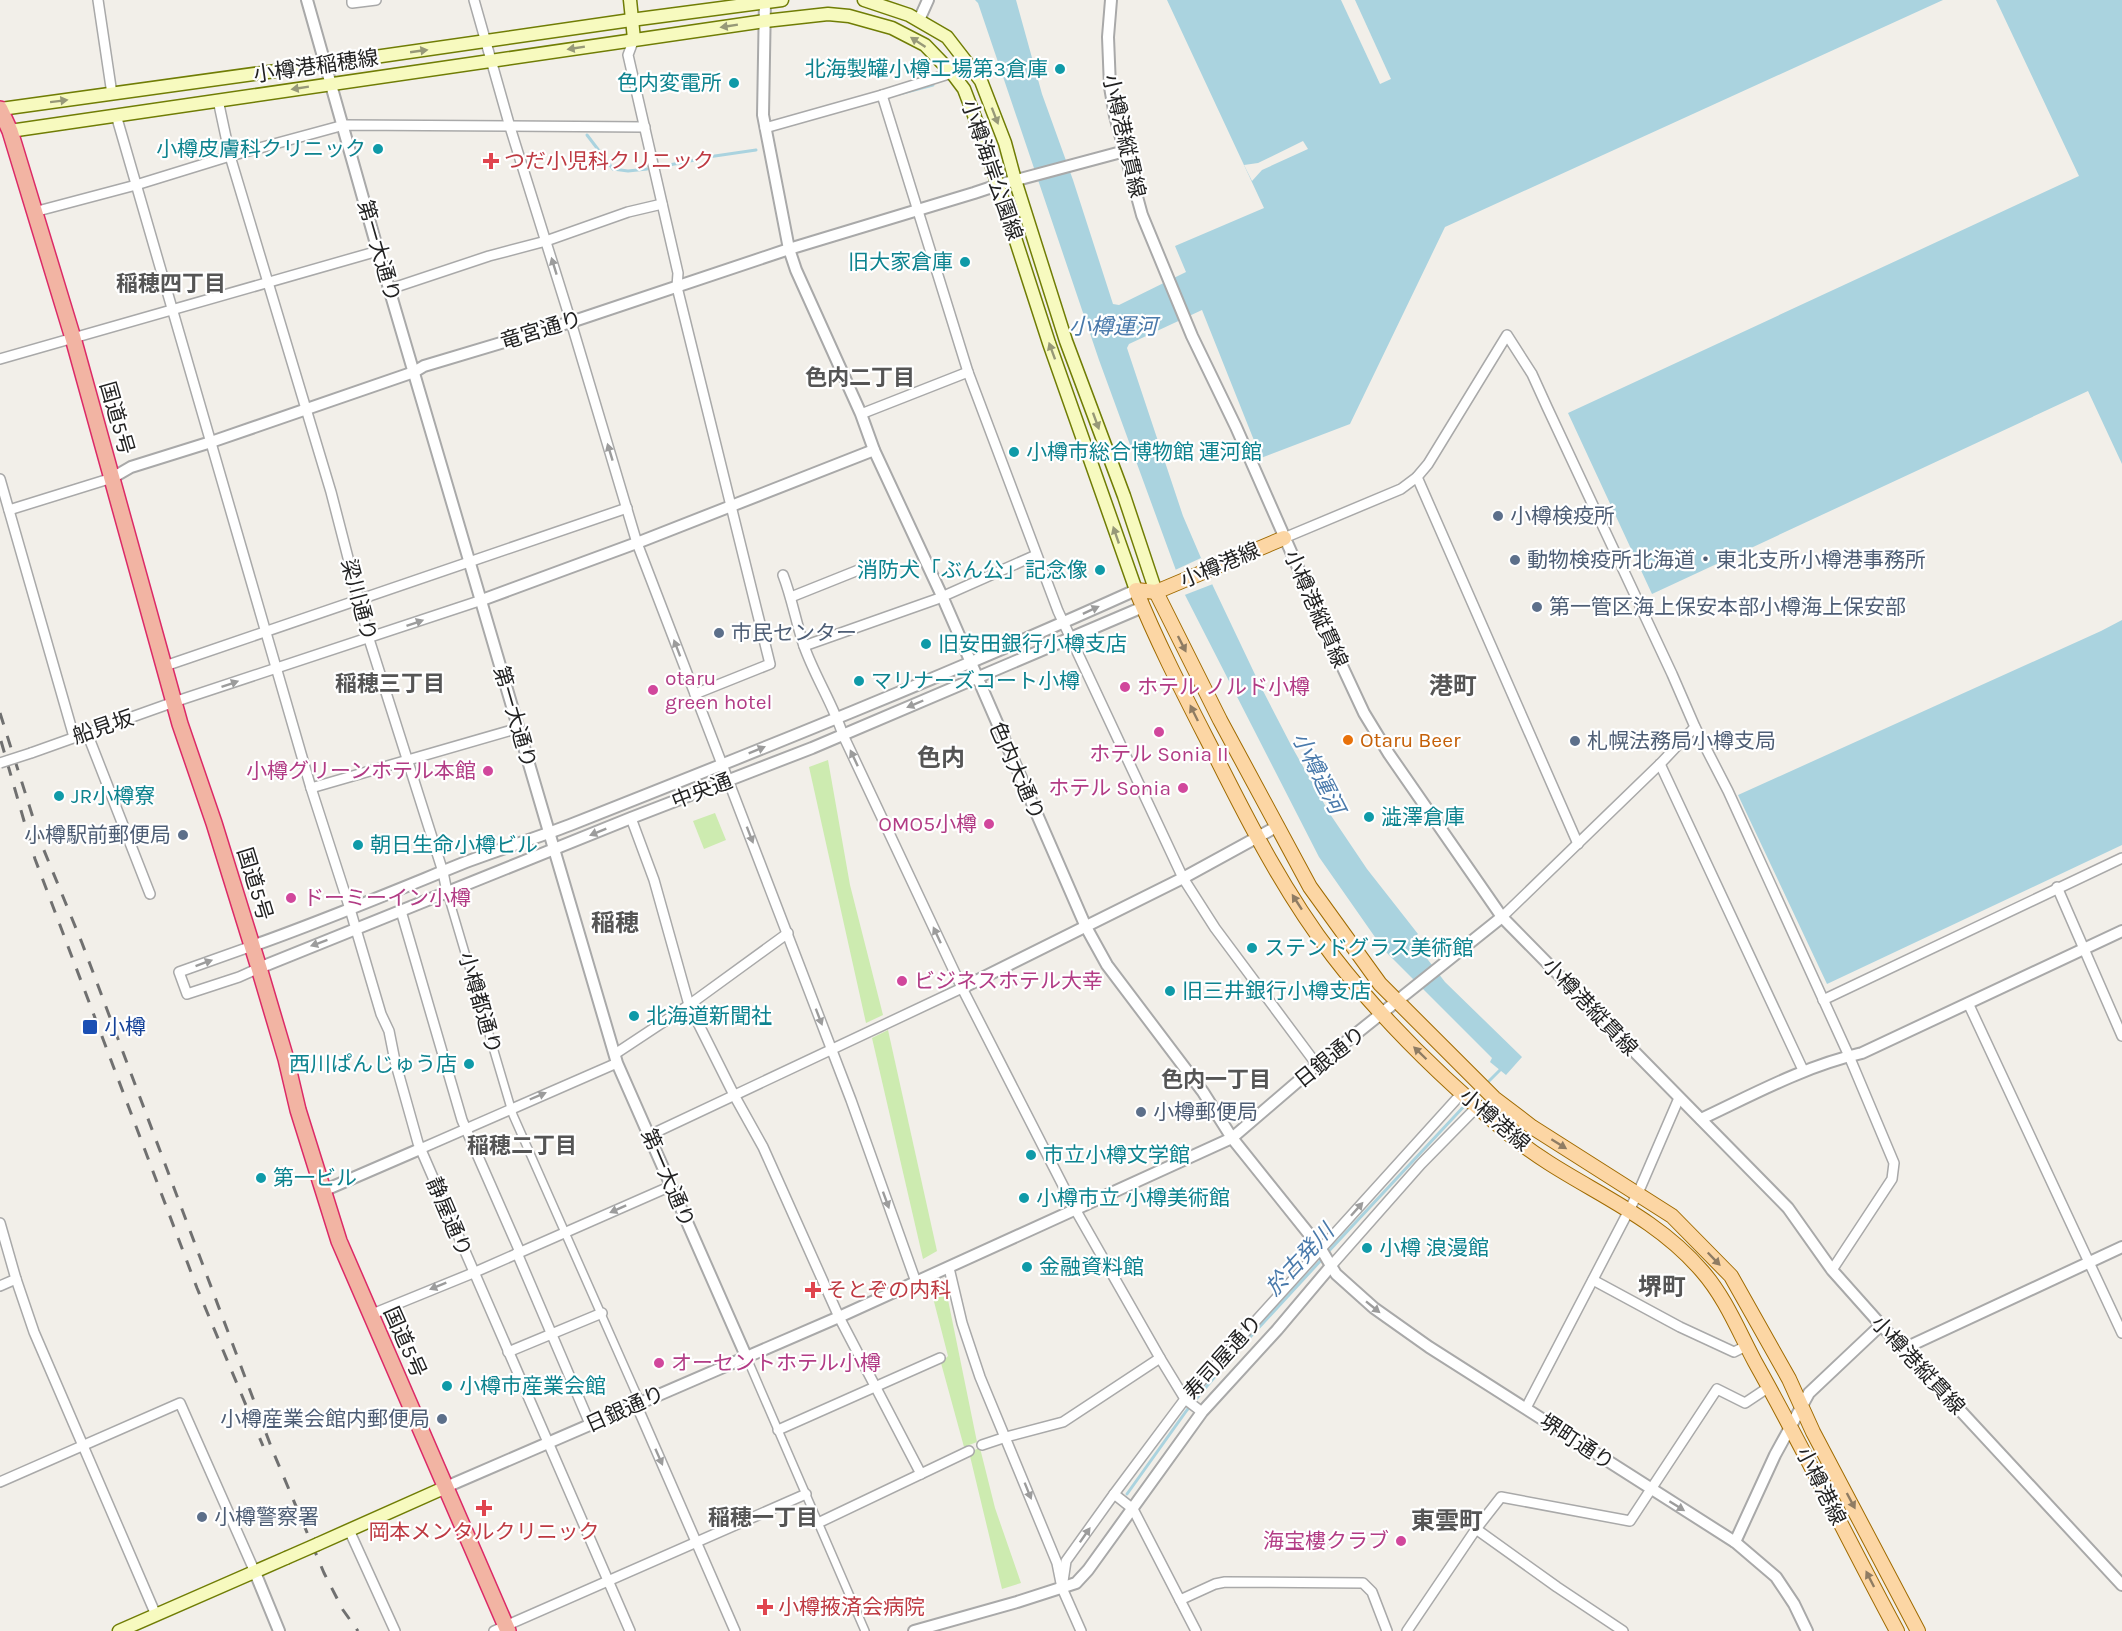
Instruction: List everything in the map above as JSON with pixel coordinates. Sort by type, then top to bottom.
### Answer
[{"type":"highway","name":"国道5号","points":[[0,107],[5,132],[34,212],[74,338],[174,702],[259,968],[339,1241],[446,1487],[503,1629]]},
{"type":"main road","points":[[630,0],[634,39]]},
{"type":"main road","points":[[631,20],[782,0]]},
{"type":"main road","name":"小樽海岸公園線","points":[[864,0],[898,10],[947,38],[981,81],[1005,143],[1066,341],[1124,496],[1156,592]]},
{"type":"main road","name":"小樽海岸公園線","points":[[634,39],[828,14],[849,16],[892,28],[925,45],[952,73],[964,89],[982,136],[1049,343],[1136,590]]},
{"type":"main road","name":"小樽港稲穂線","points":[[0,107],[112,94],[631,20]]},
{"type":"main road","name":"小樽港稲穂線","points":[[5,132],[331,83],[491,62],[634,39]]},
{"type":"main road","name":"小樽港線","points":[[1284,538],[1156,592],[1136,590],[1257,838],[1331,953],[1383,1014],[1462,1093],[1513,1138],[1629,1209],[1676,1245],[1704,1272],[1727,1308],[1791,1426],[1897,1631]]},
{"type":"main road","points":[[1143,607],[1156,592]]},
{"type":"main road","name":"小樽港線","points":[[1156,592],[1220,720],[1310,887],[1380,984],[1494,1098],[1532,1127],[1672,1216],[1731,1276],[1789,1378],[1813,1432],[1918,1631]]},
{"type":"main road","points":[[119,1631],[446,1487]]},
{"type":"street","points":[[98,0],[112,94]]},
{"type":"street","name":"第一大通り","points":[[307,0],[378,251],[616,1058],[746,1356]]},
{"type":"street","points":[[351,0],[352,3],[376,0]]},
{"type":"street","points":[[474,0],[510,127],[637,543],[788,933],[916,1282]]},
{"type":"street","points":[[919,20],[928,0]]},
{"type":"street","name":"小樽港縦貫線","points":[[1111,0],[1108,64],[1115,116],[1142,215],[1192,336],[1236,427],[1364,713],[1389,754],[1502,917],[1788,1208],[1832,1270],[2122,1585]]},
{"type":"street","name":"色内大通り","points":[[765,1],[763,115],[789,249],[796,270],[861,414],[874,450],[942,596],[1086,927],[1107,965],[1203,1092],[1232,1138],[1321,1249]]},
{"type":"street","points":[[634,39],[628,55],[678,273],[677,287],[770,664],[695,694]]},
{"type":"street","points":[[765,128],[952,73]]},
{"type":"street","points":[[882,95],[968,372],[1036,555],[1064,623],[1183,878],[1215,928],[1317,1065]]},
{"type":"street","name":"梁川通り","points":[[218,100],[230,156],[307,410],[369,639],[443,872],[447,892]]},
{"type":"street","name":"静屋通り","points":[[116,115],[311,788],[351,909],[381,1014],[389,1031],[395,1061],[420,1149],[472,1273],[549,1442],[630,1631]]},
{"type":"street","points":[[34,212],[344,125],[645,127]]},
{"type":"street","name":"竜宮通り","points":[[112,478],[130,467],[307,410],[414,372],[424,366],[571,322],[789,249],[1015,180],[1125,151]]},
{"type":"street","points":[[390,289],[546,241],[628,212],[662,204]]},
{"type":"street","points":[[0,359],[378,251]]},
{"type":"street","points":[[1284,538],[1401,489],[1417,477],[1428,464],[1507,335],[1532,374],[1695,727],[1728,791],[1849,1056],[1894,1163],[1892,1179],[1832,1270]]},
{"type":"street","points":[[861,414],[968,372]]},
{"type":"street","points":[[482,600],[637,543],[874,450]]},
{"type":"street","points":[[1417,477],[1578,844]]},
{"type":"street","points":[[9,510],[112,478]]},
{"type":"street","points":[[0,479],[74,737]]},
{"type":"street","points":[[165,666],[627,508]]},
{"type":"street","points":[[804,646],[942,596],[1036,555]]},
{"type":"street","points":[[791,597],[861,569]]},
{"type":"street","points":[[783,575],[804,646],[838,718],[843,735],[962,988],[1075,1209],[1185,1399],[1202,1412]]},
{"type":"street","name":"中央通","points":[[252,946],[722,765],[971,663],[1136,590]]},
{"type":"street","name":"船見坂","points":[[0,763],[174,702],[482,600]]},
{"type":"street","name":"中央通","points":[[259,968],[843,735],[1143,607]]},
{"type":"street","points":[[1502,917],[1660,764],[1695,727]]},
{"type":"street","points":[[311,788],[519,728]]},
{"type":"street","points":[[87,733],[150,894]]},
{"type":"street","points":[[1660,764],[1803,1070]]},
{"type":"street","points":[[631,818],[654,880],[689,1005],[763,1147],[839,1317],[921,1474]]},
{"type":"street","points":[[650,1135],[1086,927],[1278,826]]},
{"type":"street","points":[[1823,1000],[2056,887],[2122,858]]},
{"type":"street","points":[[2056,887],[2122,1036]]},
{"type":"street","name":"小樽都通り","points":[[447,892],[512,1111],[602,1313],[638,1403]]},
{"type":"street","points":[[401,911],[466,1129],[590,1424]]},
{"type":"street","name":"日銀通り","points":[[446,1487],[839,1317],[1232,1138],[1317,1065],[1502,917]]},
{"type":"street","points":[[1701,1119],[1803,1070],[1862,1053],[2122,931]]},
{"type":"street","points":[[323,1191],[512,1111],[616,1058],[788,933]]},
{"type":"street","points":[[252,946],[179,972],[187,994],[259,968]]},
{"type":"street","points":[[1968,1004],[2122,1333]]},
{"type":"street","name":"寿司屋通り","points":[[1062,1588],[1066,1561],[1185,1399],[1462,1093]]},
{"type":"street","points":[[1526,1408],[1638,1193],[1679,1098]]},
{"type":"street","name":"寿司屋通り","points":[[914,1631],[1076,1583],[1088,1570],[1130,1506],[1202,1412],[1282,1324],[1329,1263],[1341,1253],[1421,1164],[1477,1107]]},
{"type":"street","points":[[370,1315],[671,1186]]},
{"type":"street","points":[[0,1223],[34,1332],[156,1615]]},
{"type":"street","points":[[1903,1349],[2122,1247]]},
{"type":"street","name":"堺町通り","points":[[1321,1249],[1341,1280],[1383,1315],[1429,1347],[1735,1542],[1776,1577],[1794,1604],[1807,1631]]},
{"type":"street","points":[[949,1268],[962,1323],[980,1377],[1057,1563],[1062,1588],[1081,1631]]},
{"type":"street","points":[[0,1286],[16,1279]]},
{"type":"street","points":[[1593,1280],[1680,1327],[1734,1352],[1746,1346]]},
{"type":"street","points":[[508,1352],[602,1313]]},
{"type":"street","points":[[1735,1542],[1809,1393],[1881,1325]]},
{"type":"street","points":[[746,1356],[865,1631]]},
{"type":"street","points":[[778,1430],[940,1358]]},
{"type":"street","points":[[982,1445],[1063,1422],[1160,1358]]},
{"type":"street","points":[[1407,1631],[1476,1529],[1502,1497],[1630,1521],[1717,1389],[1745,1403],[1769,1387]]},
{"type":"street","points":[[0,1482],[82,1444],[180,1403],[279,1631]]},
{"type":"street","points":[[638,1403],[735,1631]]},
{"type":"street","points":[[818,1523],[969,1451]]},
{"type":"street","points":[[503,1629],[607,1580],[806,1494]]},
{"type":"street","points":[[1116,1495],[1130,1506],[1196,1631]]},
{"type":"street","points":[[1476,1529],[1623,1631]]},
{"type":"street","points":[[349,1530],[395,1631]]},
{"type":"street","points":[[1180,1600],[1225,1582],[1363,1583],[1372,1592],[1388,1631]]},
{"type":"green space","points":[[828,760],[850,885],[883,1015],[866,1023],[809,767]]},
{"type":"green space","points":[[715,813],[726,840],[704,849],[693,821]]},
{"type":"green space","points":[[888,1030],[937,1251],[923,1259],[872,1038]]},
{"type":"green space","points":[[945,1285],[977,1442],[964,1447],[941,1363],[948,1356],[931,1290]]},
{"type":"green space","points":[[980,1448],[995,1508],[1021,1583],[1002,1589],[969,1452]]},
{"type":"water","name":"小樽運河","points":[[975,0],[1016,0],[1042,94],[1073,180],[1113,304],[1119,305],[1186,272],[1175,246],[1264,208],[1167,0],[1943,0],[1445,227],[1350,424],[1261,458],[1202,310],[1129,344],[1127,348],[1183,516],[1213,586],[1292,747],[1330,814],[1367,869],[1418,934],[1412,939],[1445,982],[1522,1057],[1506,1075],[1490,1062],[1492,1058],[1384,950],[1319,857],[1185,595],[1099,360],[978,3]]},
{"type":"water","points":[[1996,0],[2122,0],[2122,464],[2088,391],[1652,594],[1568,413],[2079,176]]},
{"type":"water","points":[[2122,620],[2122,845],[1827,984],[1738,795]]},
{"type":"pier","points":[[1341,0],[1355,0],[1391,79],[1380,84]]},
{"type":"pier","points":[[1303,141],[1308,149],[1262,170],[1252,181],[1244,165],[1258,163]]},
{"type":"pier","points":[[1201,558],[1213,584],[1182,596],[1173,571]]},
{"type":"waterway","points":[[899,94],[933,85]]},
{"type":"waterway","points":[[587,135],[613,169],[628,171],[647,169]]},
{"type":"waterway","points":[[708,157],[756,150]]},
{"type":"waterway","points":[[664,166],[695,160]]},
{"type":"waterway","name":"於古発川","points":[[1485,1085],[1502,1068]]},
{"type":"waterway","name":"於古発川","points":[[1327,1253],[1468,1102]]},
{"type":"waterway","name":"於古発川","points":[[1127,1494],[1187,1410],[1227,1362],[1323,1258]]},
{"type":"railway","points":[[0,713],[41,843],[82,943],[272,1449],[324,1573],[343,1610],[358,1631]]},
{"type":"railway","points":[[1,741],[35,859],[197,1288],[263,1446]]},
{"type":"place","name":"北海製罐小樽工場第3倉庫","points":[[1060,69]]},
{"type":"place","name":"色内変電所","points":[[734,83]]},
{"type":"place","name":"小樽皮膚科クリニック","points":[[378,149]]},
{"type":"place","name":"つだ小児科クリニック","points":[[491,161]]},
{"type":"place","name":"旧大家倉庫","points":[[965,262]]},
{"type":"place","name":"小樽市総合博物館 運河館","points":[[1014,452]]},
{"type":"place","name":"小樽検疫所","points":[[1498,516]]},
{"type":"place","name":"動物検疫所北海道・東北支所小樽港事務所","points":[[1515,560]]},
{"type":"place","name":"消防犬「ぶん公」記念像","points":[[1100,570]]},
{"type":"place","name":"第一管区海上保安本部小樽海上保安部","points":[[1537,607]]},
{"type":"place","name":"市民センター","points":[[719,633]]},
{"type":"place","name":"旧安田銀行小樽支店","points":[[926,644]]},
{"type":"place","name":"マリナーズコート小樽","points":[[859,681]]},
{"type":"place","name":"ホテル ノルド小樽","points":[[1125,687]]},
{"type":"place","name":"otaru green hotel","points":[[653,690]]},
{"type":"place","name":"ホテル Sonia II","points":[[1159,732]]},
{"type":"place","name":"Otaru Beer","points":[[1348,740]]},
{"type":"place","name":"札幌法務局小樽支局","points":[[1575,741]]},
{"type":"place","name":"小樽グリーンホテル本館","points":[[488,771]]},
{"type":"place","name":"ホテル Sonia","points":[[1183,788]]},
{"type":"place","name":"JR小樽寮","points":[[59,796]]},
{"type":"place","name":"澁澤倉庫","points":[[1369,817]]},
{"type":"place","name":"OMO5小樽","points":[[989,824]]},
{"type":"place","name":"小樽駅前郵便局","points":[[183,835]]},
{"type":"place","name":"朝日生命小樽ビル","points":[[358,845]]},
{"type":"place","name":"ドーミーイン小樽","points":[[291,898]]},
{"type":"place","name":"ステンドグラス美術館","points":[[1252,948]]},
{"type":"place","name":"ビジネスホテル大幸","points":[[902,981]]},
{"type":"place","name":"旧三井銀行小樽支店","points":[[1170,991]]},
{"type":"place","name":"北海道新聞社","points":[[634,1016]]},
{"type":"place","name":"小樽","points":[[90,1027]]},
{"type":"place","name":"西川ぱんじゅう店","points":[[469,1064]]},
{"type":"place","name":"小樽郵便局","points":[[1141,1112]]},
{"type":"place","name":"市立小樽文学館","points":[[1031,1155]]},
{"type":"place","name":"第一ビル","points":[[261,1178]]},
{"type":"place","name":"小樽市立 小樽美術館","points":[[1024,1198]]},
{"type":"place","name":"小樽 浪漫館","points":[[1367,1248]]},
{"type":"place","name":"金融資料館","points":[[1027,1267]]},
{"type":"place","name":"そとぞの内科","points":[[813,1290]]},
{"type":"place","name":"オーセントホテル小樽","points":[[659,1363]]},
{"type":"place","name":"小樽市産業会館","points":[[447,1386]]},
{"type":"place","name":"小樽産業会館内郵便局","points":[[442,1419]]},
{"type":"place","name":"岡本メンタルクリニック","points":[[484,1508]]},
{"type":"place","name":"小樽警察署","points":[[202,1517]]},
{"type":"place","name":"海宝樓クラブ","points":[[1401,1541]]},
{"type":"place","name":"小樽掖済会病院","points":[[765,1607]]},
{"type":"district","name":"稲穂四丁目","points":[[171,284]]},
{"type":"district","name":"色内二丁目","points":[[860,378]]},
{"type":"district","name":"稲穂三丁目","points":[[390,684]]},
{"type":"district","name":"港町","points":[[1453,686]]},
{"type":"district","name":"色内","points":[[941,758]]},
{"type":"district","name":"稲穂","points":[[615,923]]},
{"type":"district","name":"色内一丁目","points":[[1216,1080]]},
{"type":"district","name":"稲穂二丁目","points":[[522,1146]]},
{"type":"district","name":"堺町","points":[[1662,1287]]},
{"type":"district","name":"稲穂一丁目","points":[[763,1518]]},
{"type":"district","name":"東雲町","points":[[1447,1521]]}]
